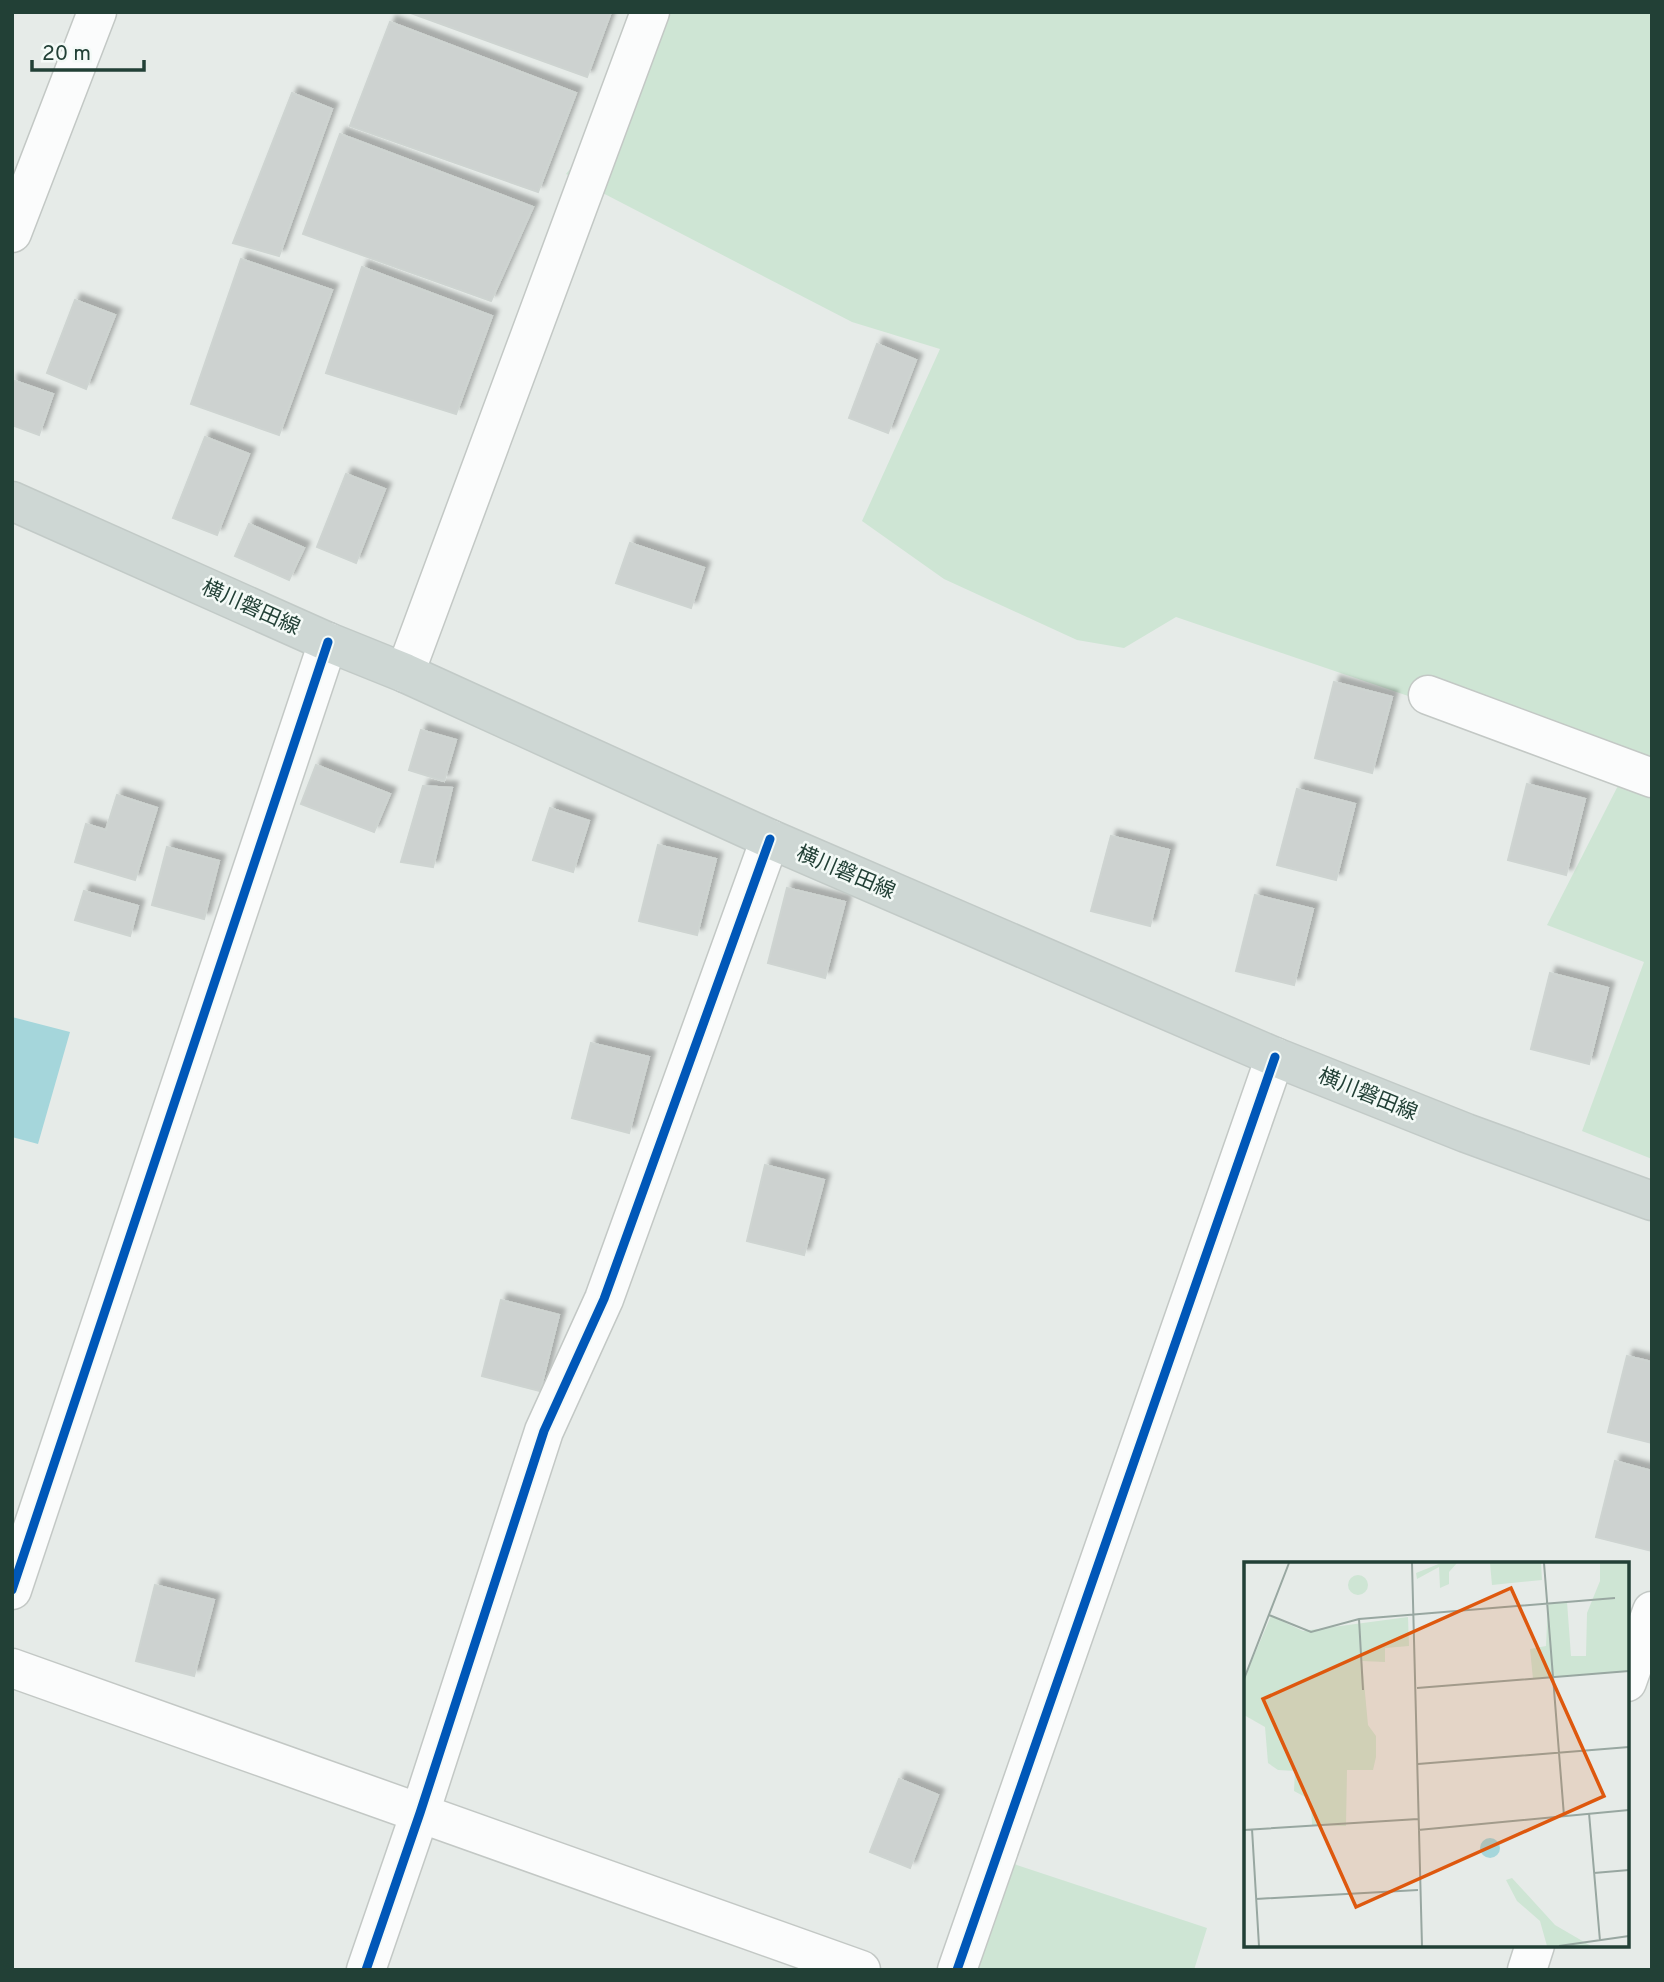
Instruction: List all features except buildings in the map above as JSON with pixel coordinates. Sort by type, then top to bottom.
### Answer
[{"type":"main road","name":"横川磐田線","points":[[12,501],[328,642],[405,673],[771,839],[1275,1058],[1466,1133],[1652,1201]]},
{"type":"street","points":[[12,233],[97,12]]},
{"type":"street","points":[[405,673],[650,12]]},
{"type":"street","points":[[12,1590],[328,642]]},
{"type":"street","points":[[1428,695],[1652,778]]},
{"type":"street","points":[[366,1970],[544,1431],[604,1299],[771,839]]},
{"type":"street","points":[[957,1970],[1275,1058]]},
{"type":"street","points":[[1629,1676],[1652,1611]]},
{"type":"street","points":[[12,1668],[861,1970]]},
{"type":"street","points":[[1527,1970],[1534,1947]]},
{"type":"green space","points":[[650,12],[1652,12],[1652,1159],[1582,1131],[1644,962],[1547,925],[1626,770],[1176,617],[1124,648],[1077,640],[944,579],[862,521],[940,349],[852,322],[566,174],[610,121]]},
{"type":"green space","points":[[996,1858],[1207,1928],[1194,1970],[956,1970]]},
{"type":"water","points":[[12,1017],[70,1032],[38,1144],[12,1137]]},
{"type":"cycle path","points":[[12,1590],[328,642]]},
{"type":"cycle path","points":[[366,1970],[544,1431],[604,1299],[770,839]]},
{"type":"cycle path","points":[[957,1970],[1275,1057]]}]
